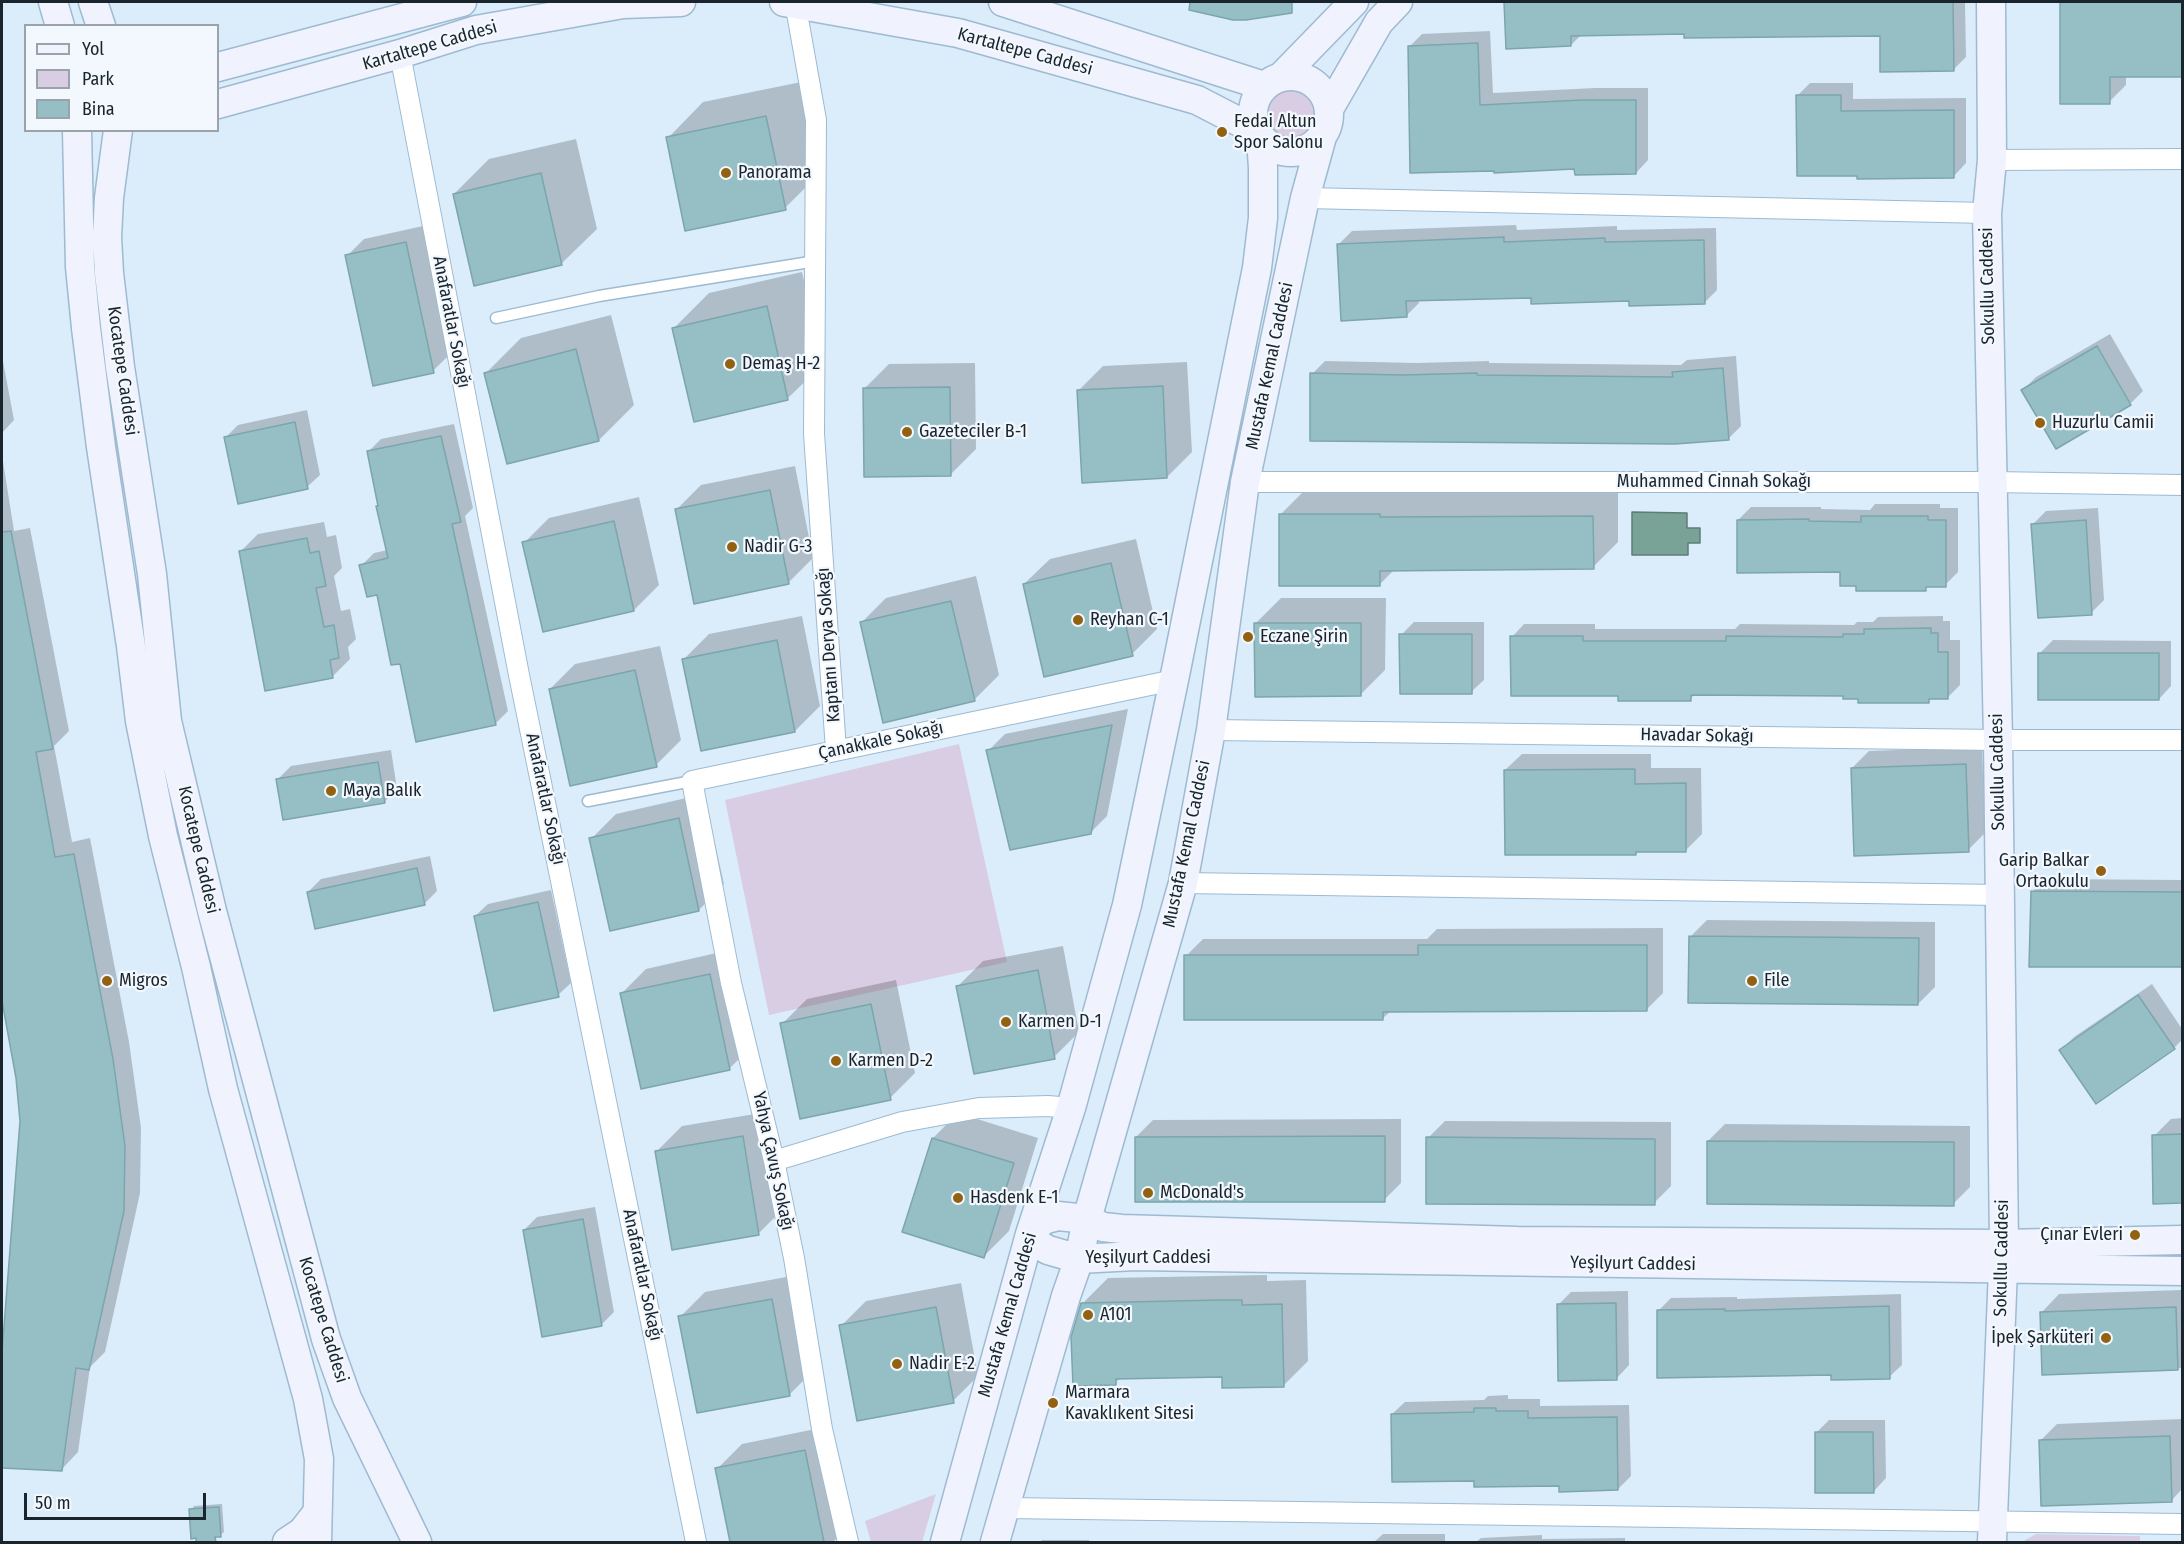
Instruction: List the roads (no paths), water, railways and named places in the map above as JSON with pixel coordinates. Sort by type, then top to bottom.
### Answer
[{"type":"main road","points":[[53,2],[59,24]]},
{"type":"main road","points":[[93,2],[100,24]]},
{"type":"main road","name":"Kartaltepe Caddesi","points":[[219,67],[462,2]]},
{"type":"main road","name":"Kartaltepe Caddesi","points":[[219,104],[400,54],[476,30],[623,4],[681,2]]},
{"type":"main road","name":"Kartaltepe Caddesi","points":[[791,2],[958,33],[1197,100],[1259,135]]},
{"type":"main road","points":[[1004,2],[1273,81],[1298,76],[1310,80],[1325,98],[1326,121],[1311,146],[1293,152],[1281,151],[1270,146],[1259,135],[1252,116],[1253,105],[1273,81],[1354,2]]},
{"type":"main road","name":"Mustafa Kemal Caddesi","points":[[995,1542],[1066,1296],[1079,1259],[1087,1220],[1183,883],[1211,730],[1245,482],[1305,198],[1326,121],[1379,22],[1398,2]]},
{"type":"main road","name":"Sokullu Caddesi","points":[[1991,2],[1992,160],[1987,213],[1998,740],[2004,1257],[1992,1532]]},
{"type":"main road","name":"Kocatepe Caddesi","points":[[77,132],[80,267],[86,328],[140,721],[163,836],[196,967],[223,1089],[308,1399],[319,1459],[317,1542]]},
{"type":"main road","name":"Kocatepe Caddesi","points":[[118,132],[109,198],[107,237],[109,273],[120,367],[152,574],[167,721],[212,911],[326,1339],[347,1398],[417,1542]]},
{"type":"main road","name":"Mustafa Kemal Caddesi","points":[[945,1542],[1030,1234],[1071,1108],[1126,905],[1257,268],[1263,218],[1263,168],[1259,135]]},
{"type":"main road","name":"Yeşilyurt Caddesi","points":[[2182,1240],[2004,1257],[1135,1256],[1079,1259],[1048,1250],[1036,1243],[1030,1234],[1043,1220],[1058,1216],[1087,1220],[1103,1227],[1122,1229],[2004,1257],[2182,1271]]},
{"type":"main road","points":[[287,1542],[302,1532],[316,1514]]},
{"type":"street","name":"Kaptanı Derya Sokağı","points":[[791,2],[816,120],[814,434],[836,750]]},
{"type":"street","name":"Anafaratlar Sokağı","points":[[400,54],[519,675],[696,1542]]},
{"type":"street","points":[[1992,160],[2182,159]]},
{"type":"street","points":[[1305,198],[1987,213]]},
{"type":"street","name":"Muhammed Cinnah Sokağı","points":[[1245,482],[1992,482],[2182,485]]},
{"type":"street","name":"Çanakkale Sokağı","points":[[692,781],[1174,680]]},
{"type":"street","name":"Havadar Sokağı","points":[[1211,730],[1998,740],[2182,740]]},
{"type":"street","name":"Yahya Çavuş Sokağı","points":[[692,781],[731,983],[774,1161],[794,1258],[822,1429],[848,1542]]},
{"type":"street","points":[[1183,883],[2000,895]]},
{"type":"street","points":[[774,1161],[902,1122],[968,1110],[1048,1106],[1071,1108]]},
{"type":"street","points":[[1005,1508],[1992,1532],[2182,1524]]},
{"type":"lane","points":[[496,318],[599,296],[816,261]]},
{"type":"lane","name":"Çanakkale Sokağı","points":[[588,801],[692,781]]},
{"type":"place","name":"Fedai Altun Spor Salonu","points":[[1222,132]]},
{"type":"place","name":"Panorama","points":[[726,173]]},
{"type":"place","name":"Demaş H-2","points":[[730,364]]},
{"type":"place","name":"Huzurlu Camii","points":[[2040,423]]},
{"type":"place","name":"Gazeteciler B-1","points":[[907,432]]},
{"type":"place","name":"Nadir G-3","points":[[732,547]]},
{"type":"place","name":"Reyhan C-1","points":[[1078,620]]},
{"type":"place","name":"Eczane Şirin","points":[[1248,637]]},
{"type":"place","name":"Maya Balık","points":[[331,791]]},
{"type":"place","name":"Garip Balkar Ortaokulu","points":[[2101,871]]},
{"type":"place","name":"Migros","points":[[107,981]]},
{"type":"place","name":"File","points":[[1752,981]]},
{"type":"place","name":"Karmen D-1","points":[[1006,1022]]},
{"type":"place","name":"Karmen D-2","points":[[836,1061]]},
{"type":"place","name":"McDonald's","points":[[1148,1193]]},
{"type":"place","name":"Hasdenk E-1","points":[[958,1198]]},
{"type":"place","name":"Çınar Evleri","points":[[2135,1235]]},
{"type":"place","name":"A101","points":[[1088,1315]]},
{"type":"place","name":"İpek Şarküteri","points":[[2106,1338]]},
{"type":"place","name":"Nadir E-2","points":[[897,1364]]},
{"type":"place","name":"Marmara Kavaklıkent Sitesi","points":[[1053,1403]]}]
